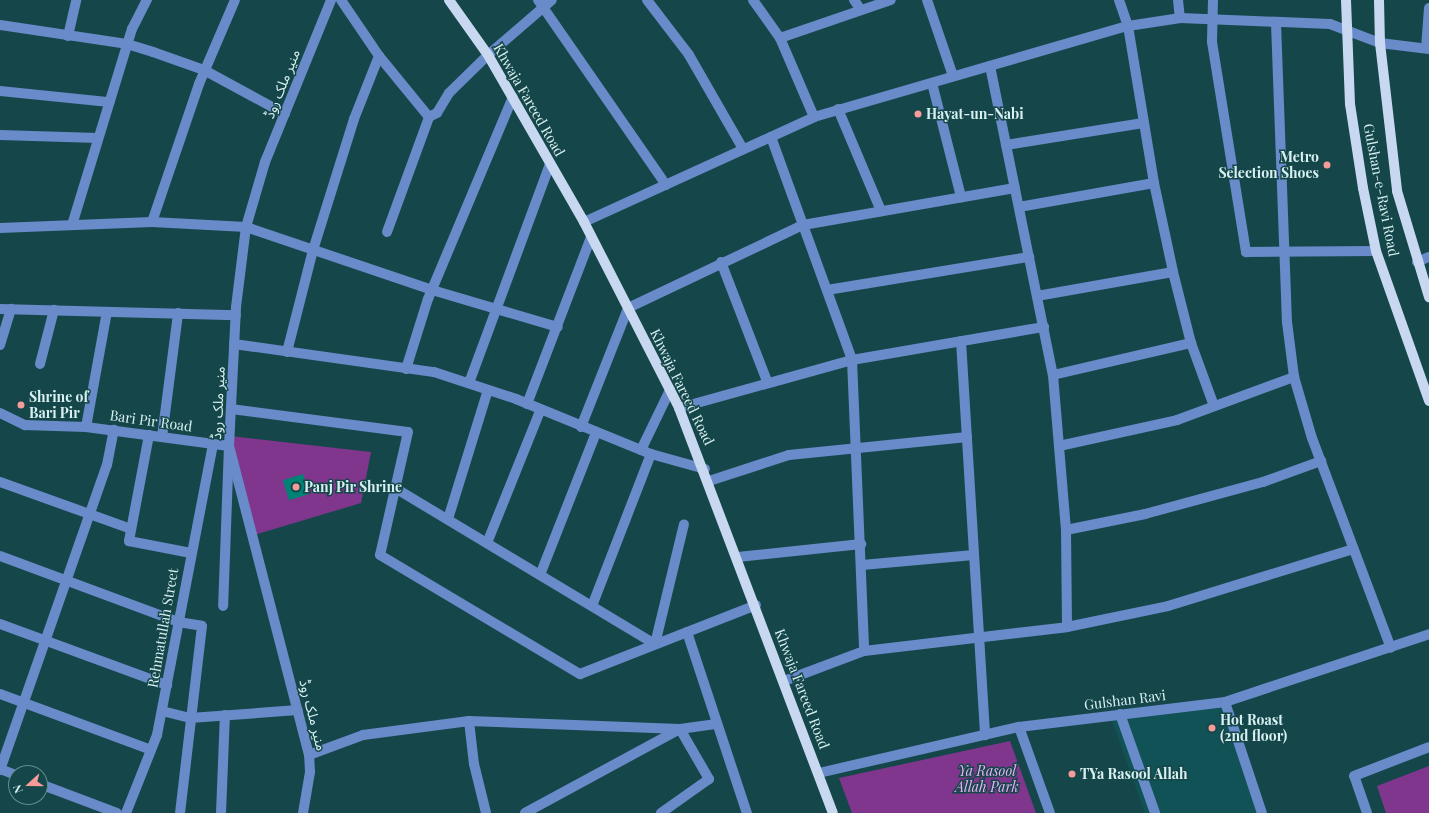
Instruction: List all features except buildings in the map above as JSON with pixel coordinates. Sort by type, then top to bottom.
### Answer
[{"type":"main road","name":"Khwaja Fareed Road","points":[[449,0],[488,54],[584,222],[679,408],[710,481],[833,813]]},
{"type":"main road","name":"Gulshan-e-Ravi Road","points":[[1346,0],[1350,104],[1376,251],[1429,401]]},
{"type":"main road","name":"Gulshan-e-Ravi Road","points":[[1380,0],[1380,43],[1397,191],[1417,262],[1429,297]]},
{"type":"street","points":[[68,36],[76,0]]},
{"type":"street","points":[[72,225],[127,44],[147,0]]},
{"type":"street","points":[[152,222],[204,70],[235,0]]},
{"type":"street","name":"منیر ملک روڈ","points":[[303,813],[310,772],[309,755],[229,446],[236,315],[246,227],[265,162],[332,0]]},
{"type":"street","points":[[341,0],[380,56],[429,116]]},
{"type":"street","points":[[647,0],[689,55],[743,149]]},
{"type":"street","points":[[753,0],[780,38],[814,117]]},
{"type":"street","points":[[854,0],[861,10]]},
{"type":"street","points":[[780,38],[891,0]]},
{"type":"street","points":[[927,0],[954,76]]},
{"type":"street","points":[[1119,0],[1128,26],[1143,123],[1173,272],[1191,343],[1214,406]]},
{"type":"street","points":[[1178,0],[1180,18]]},
{"type":"street","points":[[1213,0],[1215,20],[1212,42],[1246,252],[1376,251]]},
{"type":"street","points":[[387,232],[429,116],[437,113],[449,93],[488,54],[545,2],[666,185]]},
{"type":"street","points":[[584,222],[814,117],[1128,26],[1180,18],[1330,24],[1380,43],[1428,48],[1429,8]]},
{"type":"street","points":[[1276,23],[1287,322],[1294,377],[1321,461],[1391,648]]},
{"type":"street","points":[[0,24],[68,36],[127,44],[204,70],[285,114]]},
{"type":"street","points":[[287,352],[313,250],[354,119],[380,56]]},
{"type":"street","points":[[990,66],[1038,296],[1053,376],[1066,530],[1068,627]]},
{"type":"street","points":[[932,82],[961,197]]},
{"type":"street","points":[[0,91],[109,102]]},
{"type":"street","points":[[406,369],[432,290],[513,98]]},
{"type":"street","points":[[838,109],[881,211]]},
{"type":"street","points":[[1006,145],[1143,123]]},
{"type":"street","points":[[0,135],[98,138]]},
{"type":"street","points":[[771,137],[852,360],[862,565],[864,651]]},
{"type":"street","points":[[469,383],[550,164]]},
{"type":"street","points":[[1019,207],[1154,183]]},
{"type":"street","points":[[581,427],[628,308],[721,262],[803,225],[1015,188]]},
{"type":"street","points":[[0,228],[152,222],[246,227],[432,290],[558,327]]},
{"type":"street","points":[[527,404],[558,327],[591,236]]},
{"type":"street","points":[[1417,262],[1429,257]]},
{"type":"street","points":[[827,290],[1029,258]]},
{"type":"street","points":[[721,262],[768,381]]},
{"type":"street","points":[[1038,296],[1173,272]]},
{"type":"street","points":[[0,309],[236,315]]},
{"type":"street","points":[[0,345],[11,309]]},
{"type":"street","points":[[40,364],[54,310]]},
{"type":"street","points":[[86,427],[106,312]]},
{"type":"street","points":[[162,437],[178,314]]},
{"type":"street","points":[[679,408],[768,381],[852,360],[1044,327]]},
{"type":"street","points":[[961,341],[985,735]]},
{"type":"street","points":[[1053,376],[1191,343]]},
{"type":"street","points":[[234,344],[434,372],[527,404],[540,411],[651,454],[705,469]]},
{"type":"street","points":[[1059,446],[1177,420],[1294,377]]},
{"type":"street","points":[[448,519],[488,390]]},
{"type":"street","points":[[641,450],[670,390]]},
{"type":"street","points":[[231,408],[408,432],[380,555],[580,674],[756,605]]},
{"type":"street","points":[[487,543],[540,411]]},
{"type":"street","name":"Bari Pir Road","points":[[0,413],[25,424],[114,430],[229,446]]},
{"type":"street","points":[[0,769],[90,514],[114,430]]},
{"type":"street","points":[[540,575],[596,433]]},
{"type":"street","points":[[149,435],[129,541],[191,553]]},
{"type":"street","points":[[710,481],[789,455],[857,446],[967,437]]},
{"type":"street","name":"Rehmatullah Street","points":[[126,813],[151,750],[162,711],[213,444]]},
{"type":"street","points":[[224,606],[229,446]]},
{"type":"street","points":[[592,606],[651,454]]},
{"type":"street","points":[[1066,530],[1145,514],[1263,482],[1321,461]]},
{"type":"street","points":[[0,482],[131,529]]},
{"type":"street","points":[[395,488],[656,644]]},
{"type":"street","points":[[656,644],[684,524]]},
{"type":"street","points":[[738,557],[861,544]]},
{"type":"street","points":[[784,681],[864,651],[1068,627],[1168,606],[1353,549]]},
{"type":"street","points":[[862,565],[974,555]]},
{"type":"street","points":[[0,556],[178,622],[202,626],[180,813]]},
{"type":"street","points":[[0,624],[167,685]]},
{"type":"street","points":[[687,632],[748,813]]},
{"type":"street","name":"Gulshan Ravi","points":[[818,773],[1019,727],[1225,702],[1391,648],[1429,634]]},
{"type":"street","points":[[0,694],[151,750]]},
{"type":"street","points":[[1225,702],[1262,813]]},
{"type":"street","points":[[162,711],[190,718],[298,710]]},
{"type":"street","points":[[1120,714],[1155,813]]},
{"type":"street","points":[[221,813],[225,715]]},
{"type":"street","points":[[309,755],[363,735],[469,721],[680,729],[717,724]]},
{"type":"street","points":[[469,721],[474,764],[486,813]]},
{"type":"street","points":[[1019,727],[1050,813]]},
{"type":"street","points":[[525,813],[680,729]]},
{"type":"street","points":[[661,813],[709,779],[680,729]]},
{"type":"street","points":[[1367,813],[1354,776],[1429,747]]},
{"type":"street","points":[[48,787],[117,813]]},
{"type":"shaded area","points":[[1225,702],[1262,813],[1145,813],[1110,715]]},
{"type":"green space","points":[[230,436],[371,452],[361,503],[251,536]]},
{"type":"green space","name":"Ya Rasool Allah Park","points":[[1010,741],[1036,813],[852,813],[839,778]]},
{"type":"green space","points":[[1429,766],[1429,813],[1386,813],[1377,786]]},
{"type":"place","name":"Hayat-un-Nabi","points":[[918,114]]},
{"type":"place","name":"Metro Selection Shoes","points":[[1327,165]]},
{"type":"place","name":"Shrine of Bari Pir","points":[[21,405]]},
{"type":"place","name":"Panj Pir Shrine","points":[[296,487]]},
{"type":"place","name":"Hot Roast (2nd floor)","points":[[1212,728]]},
{"type":"place","name":"TYa Rasool Allah","points":[[1072,774]]}]
